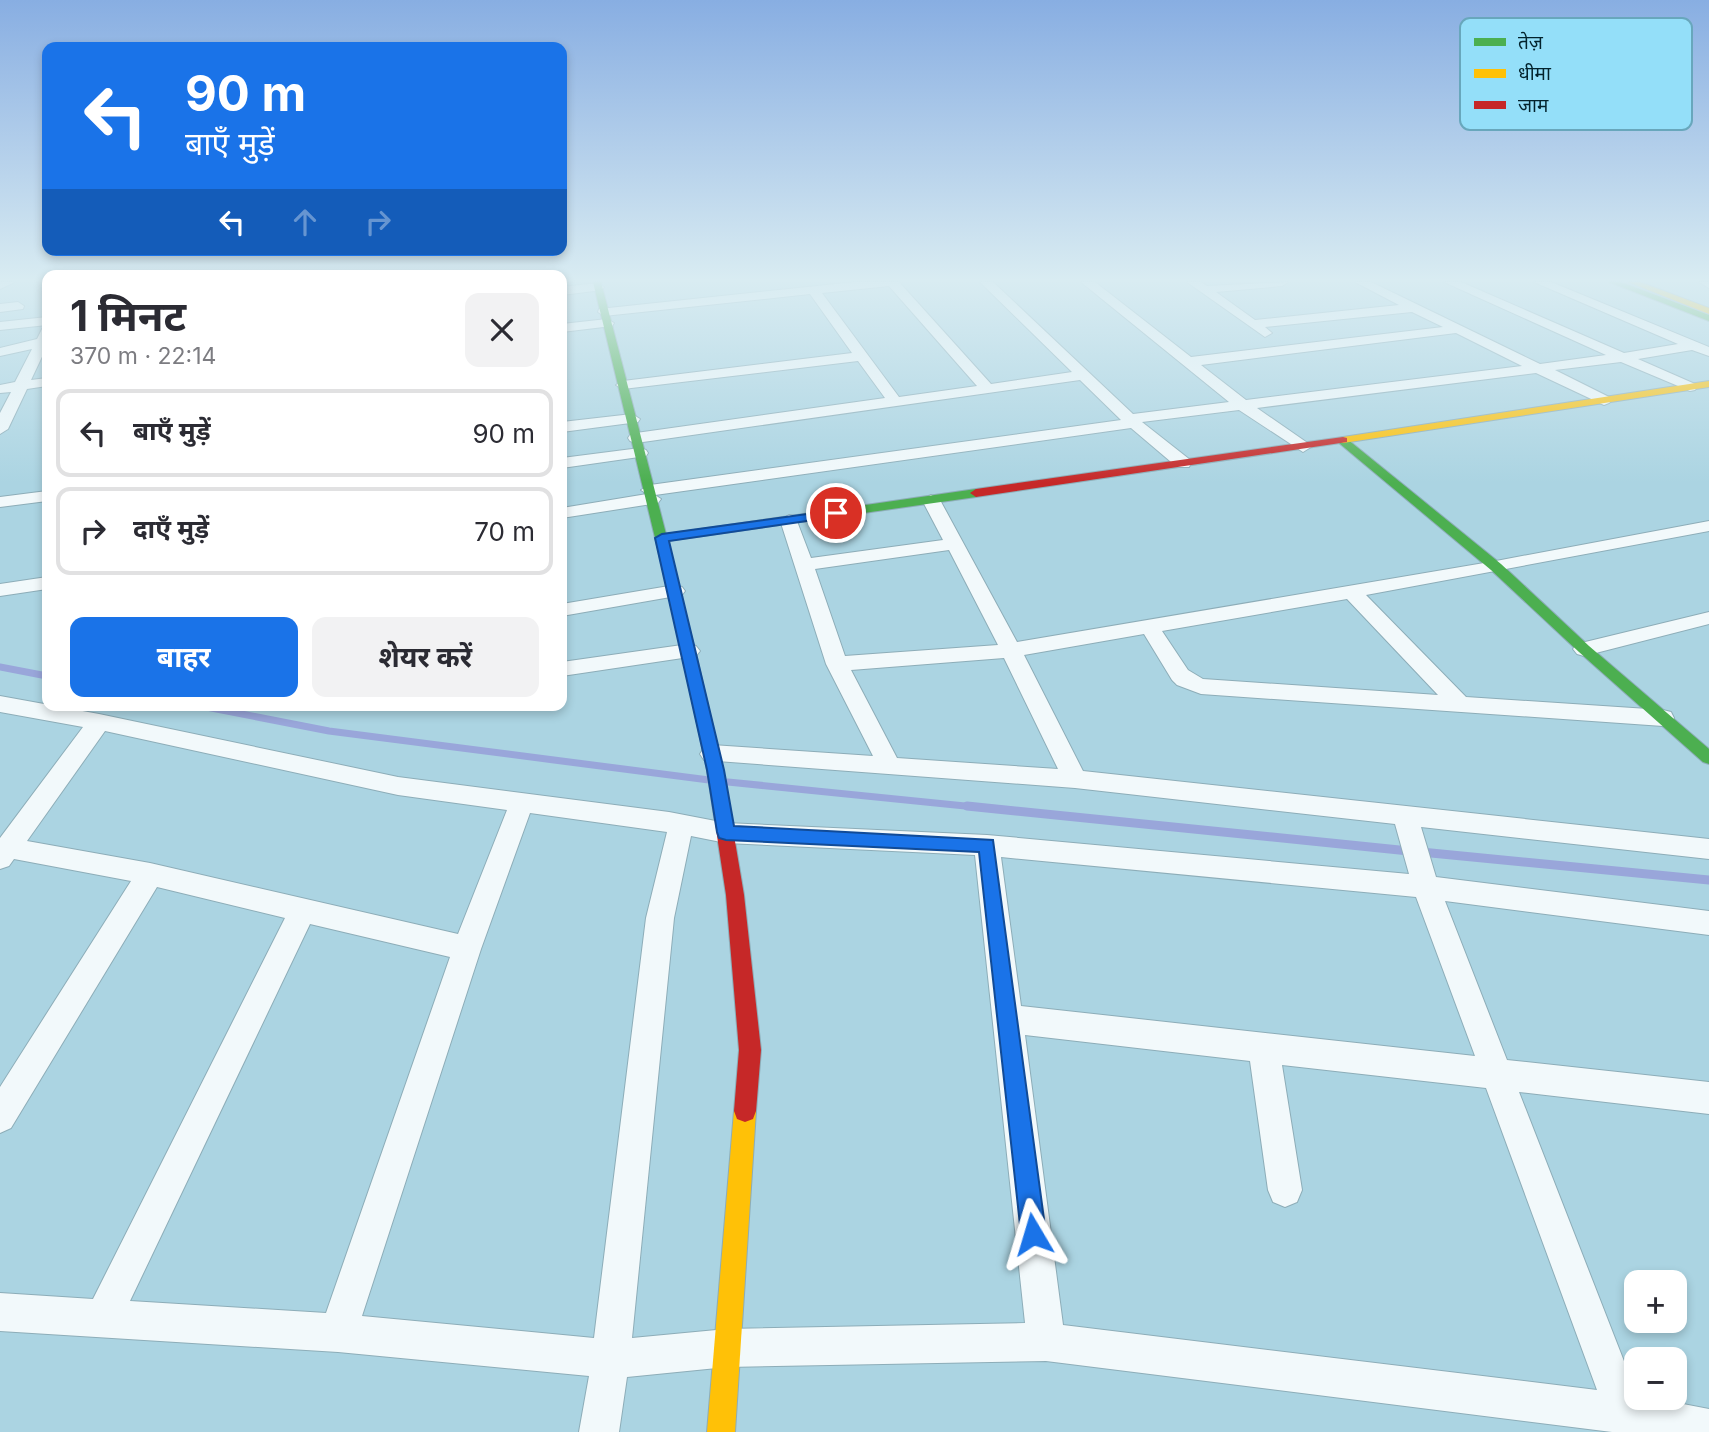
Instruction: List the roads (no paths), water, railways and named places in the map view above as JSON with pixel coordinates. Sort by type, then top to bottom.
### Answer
[{"type":"main road","points":[[613,349],[675,591],[714,762],[735,895],[750,1050],[721,1432]]},
{"type":"main road","points":[[662,538],[1303,447],[1709,384]]},
{"type":"main road","points":[[1343,441],[1496,567],[1584,649],[1709,758]]},
{"type":"street","points":[[0,429],[40,349]]},
{"type":"street","points":[[856,349],[895,402]]},
{"type":"street","points":[[953,349],[988,388]]},
{"type":"street","points":[[1056,349],[1132,421],[1183,463]]},
{"type":"street","points":[[1172,349],[1244,406],[1303,447]]},
{"type":"street","points":[[1189,362],[1289,349]]},
{"type":"street","points":[[1501,349],[1604,400]]},
{"type":"street","points":[[1599,349],[1690,387]]},
{"type":"street","points":[[567,512],[651,495],[1132,421],[1675,349]]},
{"type":"street","points":[[623,385],[861,356]]},
{"type":"street","points":[[567,462],[638,445],[895,402],[1084,375]]},
{"type":"street","points":[[0,389],[42,383]]},
{"type":"street","points":[[567,426],[632,419]]},
{"type":"street","points":[[0,502],[42,497]]},
{"type":"street","points":[[931,500],[1011,650],[1075,779]]},
{"type":"street","points":[[789,520],[837,664],[890,767]]},
{"type":"street","points":[[837,664],[979,655],[1011,650],[1496,567],[1709,526]]},
{"type":"street","points":[[804,565],[955,544]]},
{"type":"street","points":[[0,590],[42,584]]},
{"type":"street","points":[[567,609],[675,591]]},
{"type":"street","points":[[1352,592],[1460,704]]},
{"type":"street","points":[[1584,649],[1709,618]]},
{"type":"street","points":[[1149,626],[1180,675],[1185,680],[1201,685],[1663,718]]},
{"type":"street","points":[[567,668],[689,651]]},
{"type":"street","points":[[0,704],[99,722],[398,786],[681,825],[987,845],[1424,880],[1709,923]]},
{"type":"street","points":[[99,722],[4,853],[150,874],[467,949]]},
{"type":"street","points":[[714,762],[890,767],[1075,779],[1407,822],[1709,849]]},
{"type":"street","points":[[338,1333],[467,949],[522,802]]},
{"type":"street","points":[[1407,822],[1424,880],[1629,1422]]},
{"type":"street","points":[[600,1432],[611,1359],[660,918],[681,825]]},
{"type":"street","points":[[987,845],[1046,1342]]},
{"type":"street","points":[[0,1117],[150,874]]},
{"type":"street","points":[[103,1318],[303,910]]},
{"type":"street","points":[[1008,1019],[1709,1098]]},
{"type":"street","points":[[1264,1048],[1285,1190]]},
{"type":"street","points":[[0,1311],[338,1333],[611,1359],[727,1348],[1046,1342],[1629,1422],[1709,1429]]},
{"type":"waterway","points":[[0,667],[42,675]]},
{"type":"waterway","points":[[227,711],[329,731],[709,780]]},
{"type":"waterway","points":[[728,782],[985,808]]},
{"type":"waterway","points":[[967,806],[1409,851]]},
{"type":"waterway","points":[[1421,852],[1709,880]]}]
